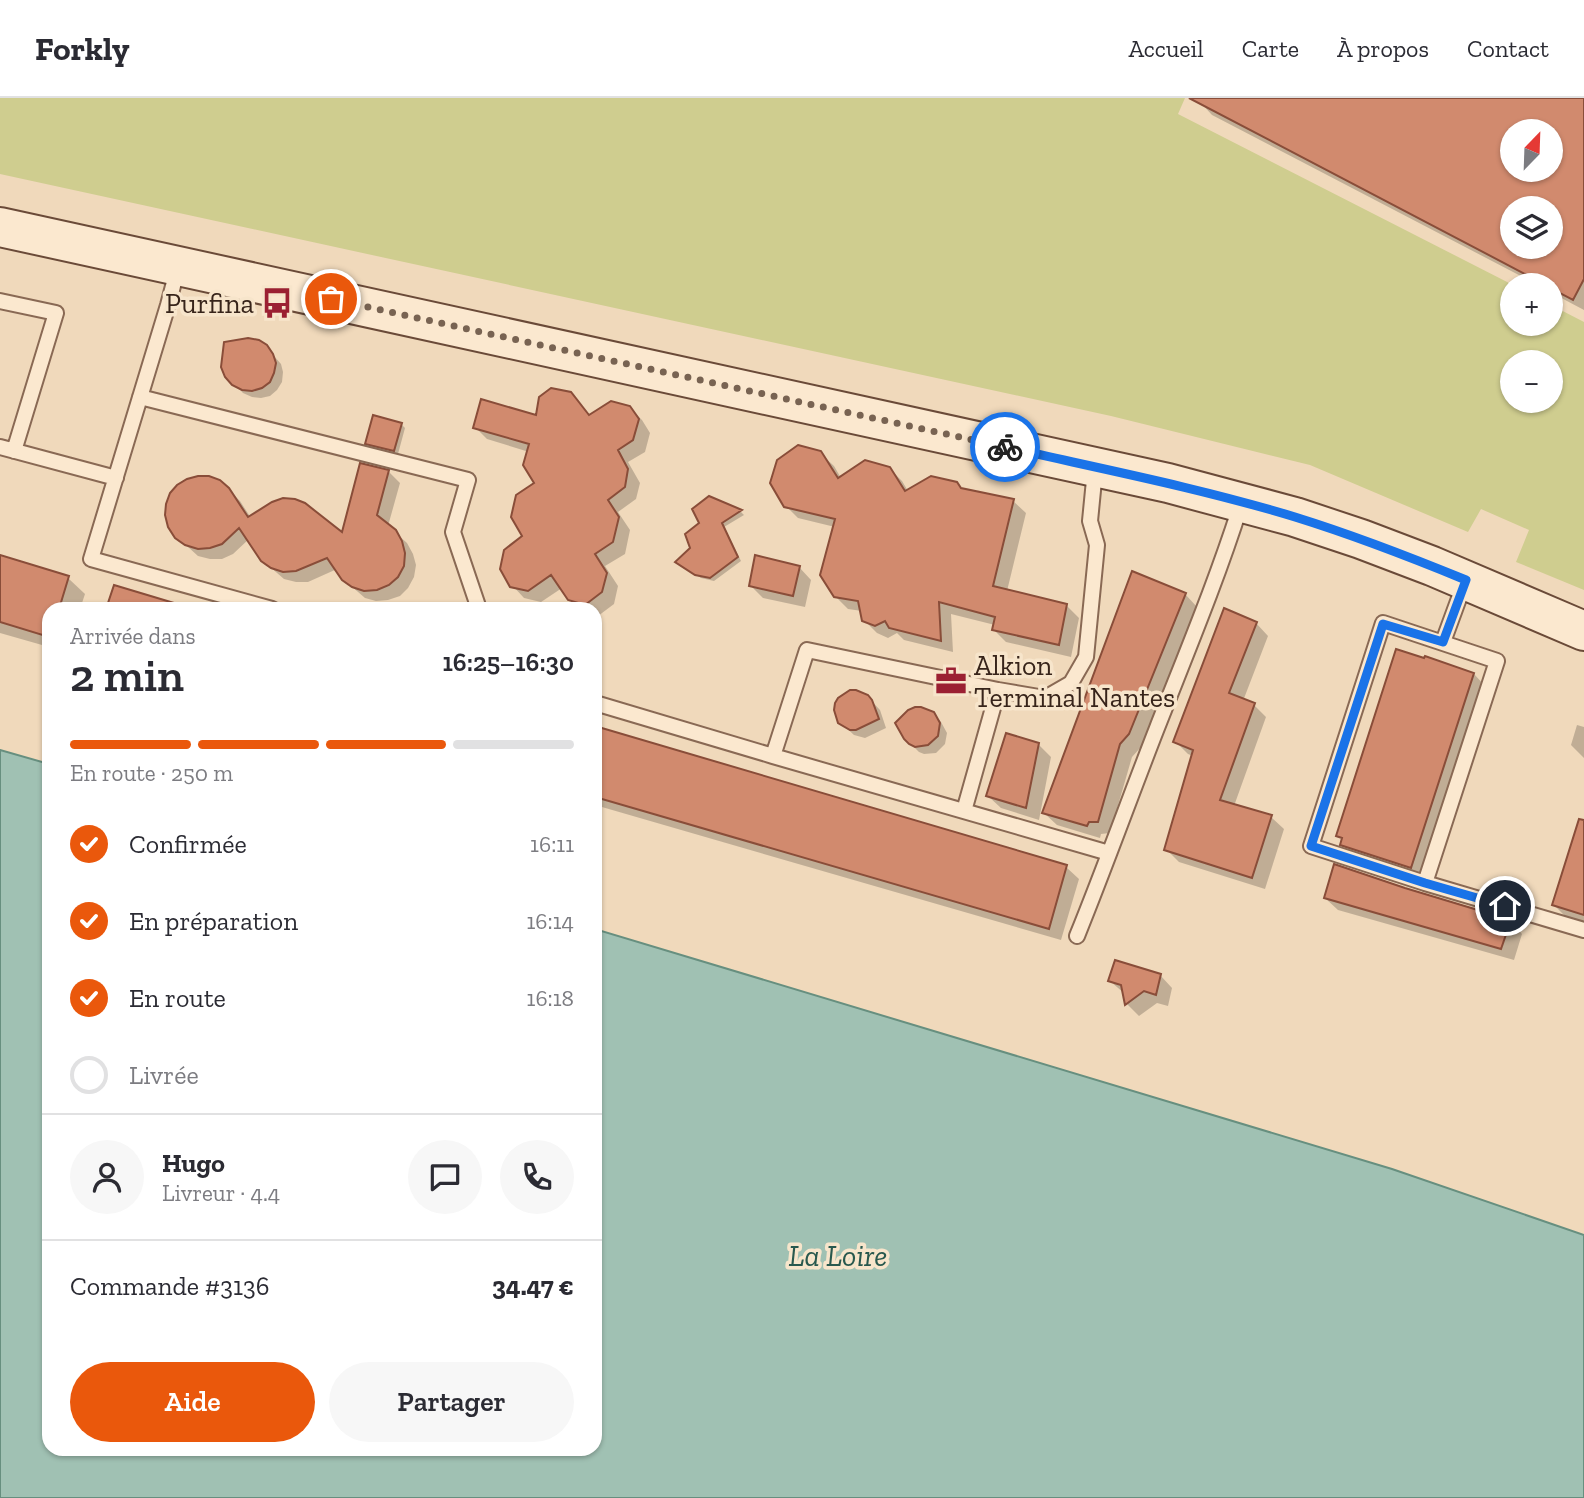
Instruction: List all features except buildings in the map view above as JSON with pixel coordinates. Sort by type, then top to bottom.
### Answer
[{"type":"main road","points":[[0,227],[1168,483],[1295,517],[1361,540],[1466,580],[1584,631]]},
{"type":"lane","points":[[178,266],[91,559],[247,602]]},
{"type":"lane","points":[[0,301],[55,313],[7,449],[116,478]]},
{"type":"lane","points":[[140,397],[468,480],[453,532],[477,602]]},
{"type":"lane","points":[[774,757],[807,650],[1045,698],[1070,683],[1086,657],[1097,545],[1090,521],[1096,467]]},
{"type":"lane","points":[[1077,936],[1192,639],[1241,502]]},
{"type":"lane","points":[[1443,642],[1466,580]]},
{"type":"lane","points":[[1425,883],[1497,661],[1383,624],[1311,846],[1425,883],[1584,930]]},
{"type":"lane","points":[[964,811],[998,690]]},
{"type":"lane","points":[[602,705],[1110,853]]},
{"type":"shaded area","points":[[0,98],[1185,98],[1178,114],[1500,278],[1500,336],[1563,336],[1563,311],[1584,322],[1584,590],[1516,562],[1529,530],[1481,509],[1468,532],[1310,465],[1111,416],[0,174]]},
{"type":"water","name":"La Loire","points":[[0,750],[42,762],[42,1456],[602,1456],[602,931],[1392,1169],[1584,1235],[1584,1498],[0,1498]]},
{"type":"way so far","points":[[331,299],[1005,447]]},
{"type":"place","name":"Purfina","points":[[277,303]]},
{"type":"place","name":"Alkion Terminal Nantes","points":[[951,681]]},
{"type":"route","points":[[1005,447],[1168,483],[1295,517],[1466,580],[1443,642],[1383,624],[1311,846],[1505,906]]}]
